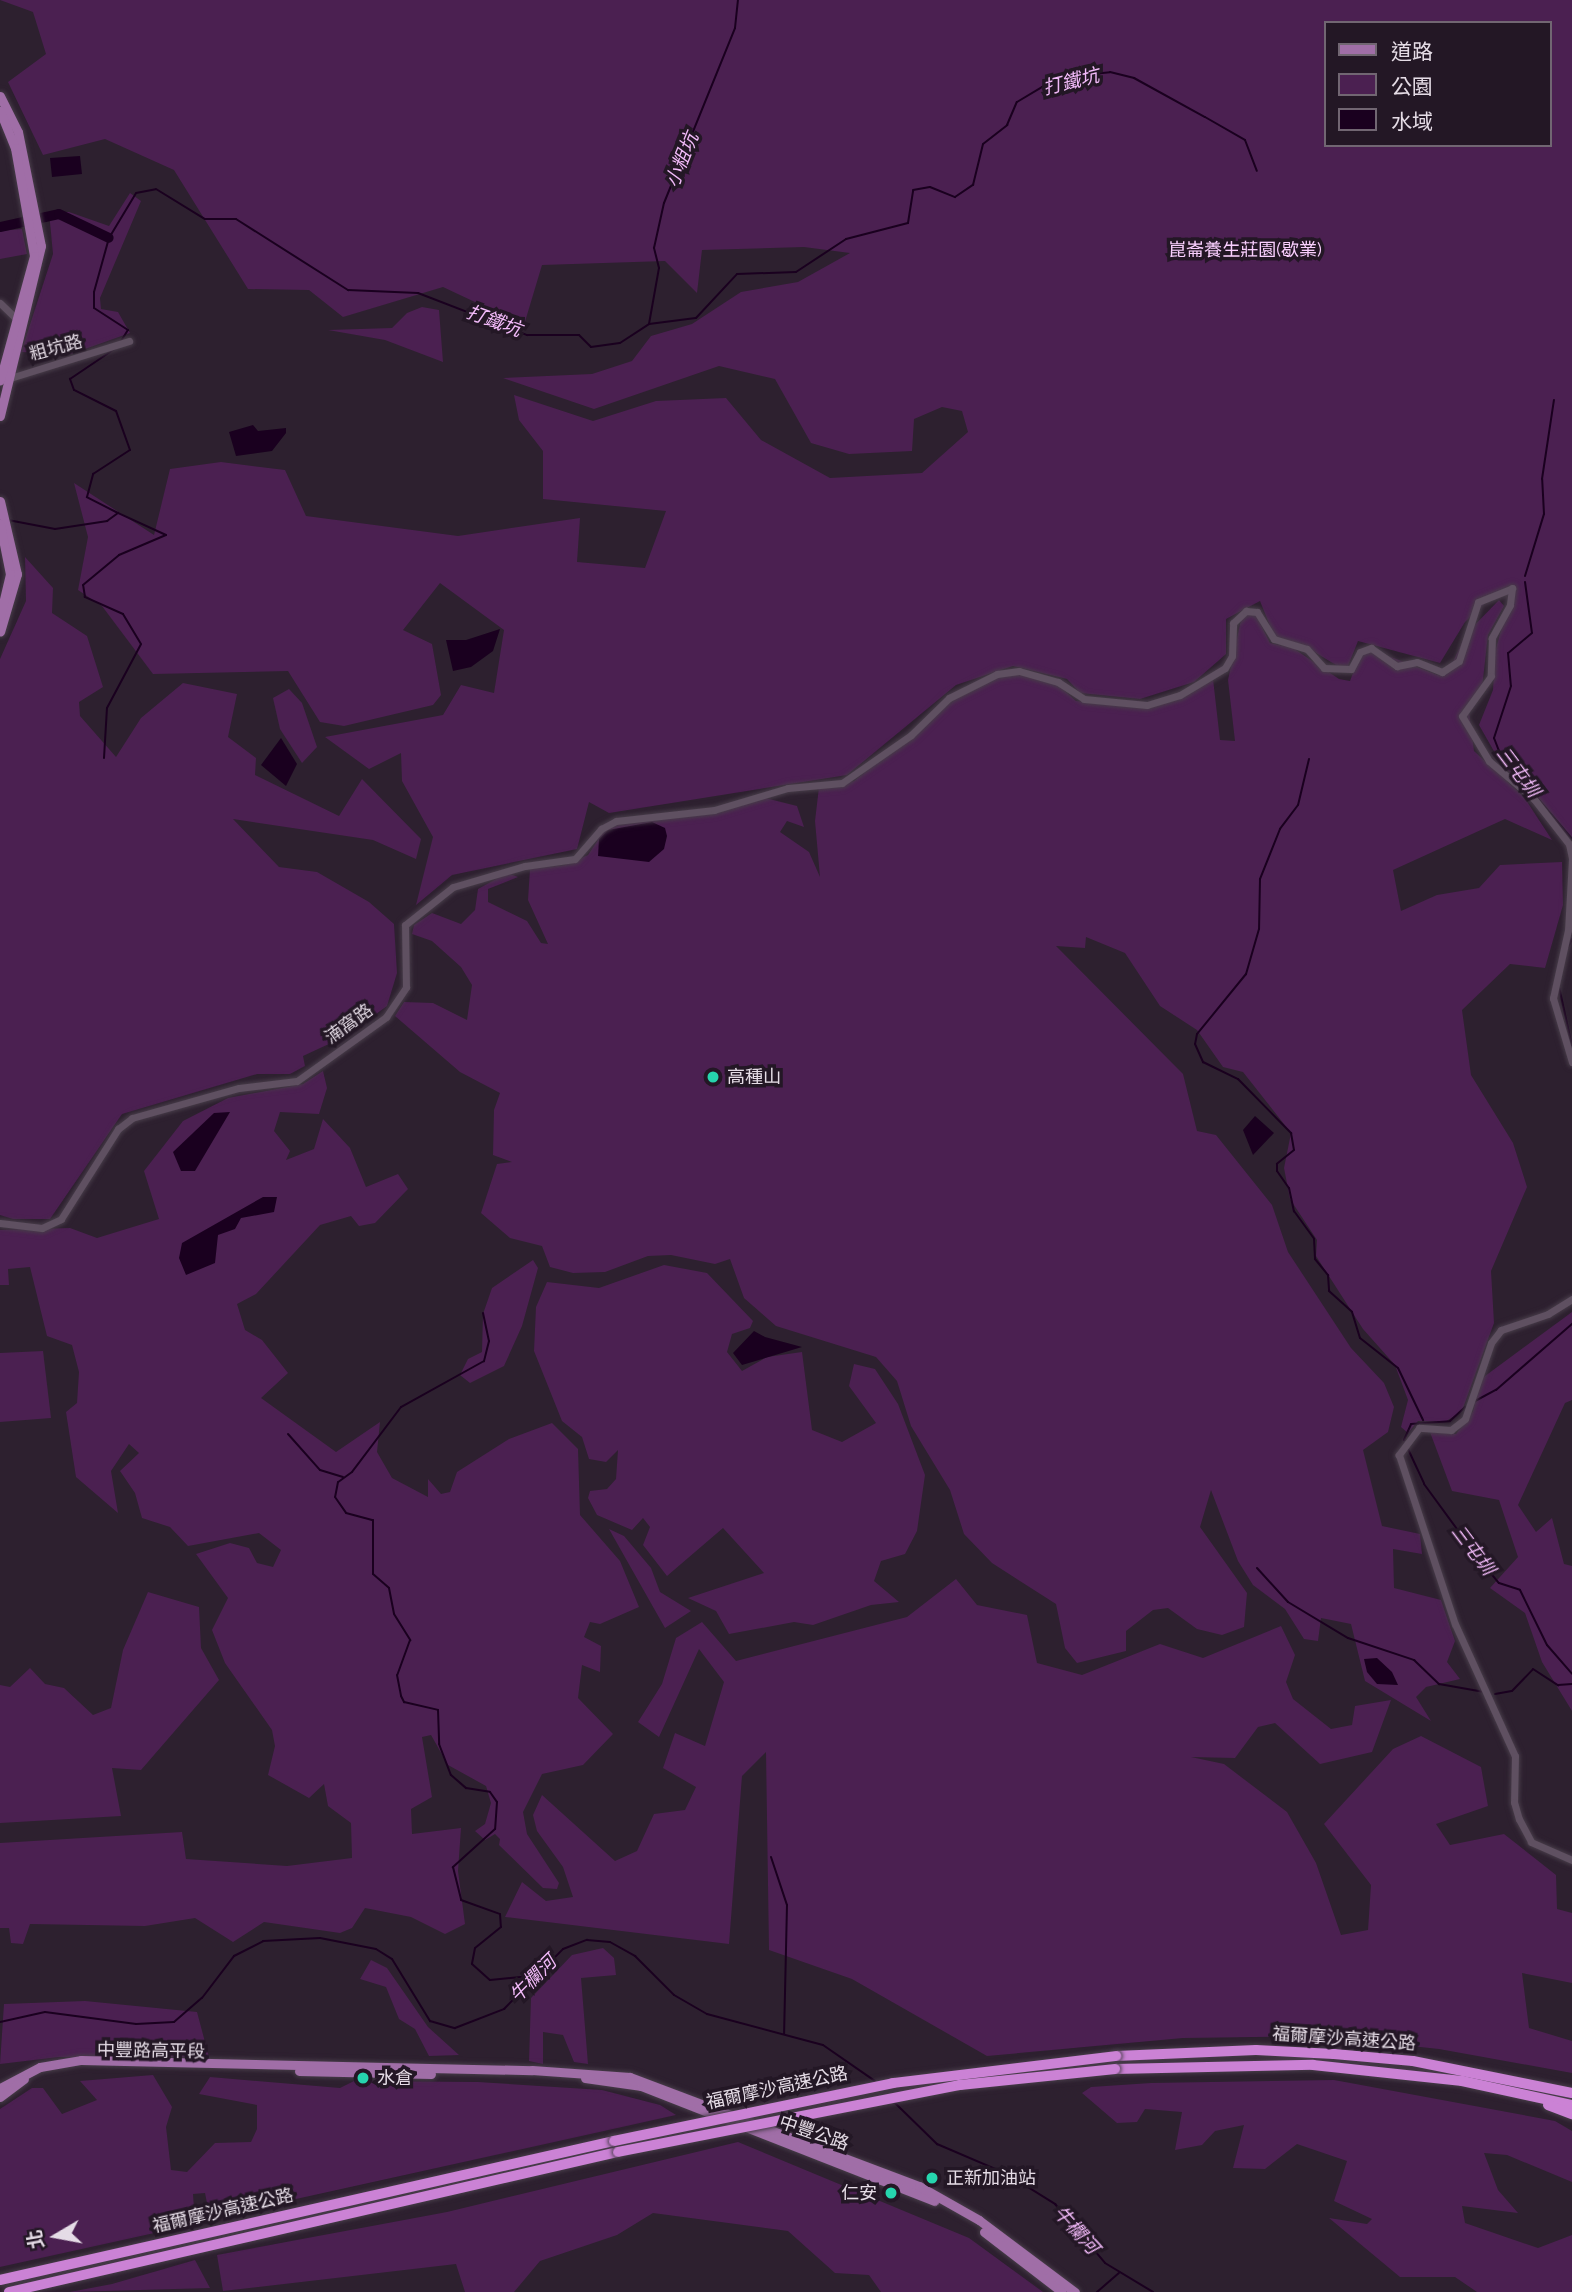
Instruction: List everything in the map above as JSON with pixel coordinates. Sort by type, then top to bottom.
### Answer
[{"type":"highway","name":"福爾摩沙高速公路","points":[[0,2280],[893,2083],[1116,2056],[1256,2050],[1335,2054],[1413,2061],[1572,2093]]},
{"type":"highway","name":"福爾摩沙高速公路","points":[[9,2292],[616,2146],[960,2085],[1115,2069],[1313,2065],[1513,2092],[1572,2105]]},
{"type":"highway","points":[[1513,2092],[1572,2114]]},
{"type":"main road","points":[[0,96],[18,132],[34,219],[34,256],[3,380],[0,416]]},
{"type":"main road","points":[[0,111],[15,148],[34,219]]},
{"type":"main road","points":[[0,501],[17,575],[0,632]]},
{"type":"main road","points":[[0,616],[10,574],[4,521]]},
{"type":"main road","name":"中豐路高平段","points":[[0,2088],[44,2069],[83,2065],[308,2069]]},
{"type":"main road","name":"中豐路高平段","points":[[0,2096],[44,2069]]},
{"type":"main road","name":"中豐公路","points":[[308,2069],[592,2078],[640,2086],[831,2159],[956,2212],[1062,2292]]},
{"type":"main road","name":"中豐公路","points":[[831,2159],[919,2186],[959,2208],[1075,2292]]},
{"type":"street","points":[[0,303],[18,319]]},
{"type":"street","name":"粗坑路","points":[[3,380],[53,363],[86,358],[129,341]]},
{"type":"street","name":"湳窩路","points":[[0,1223],[42,1228],[61,1219],[118,1129],[132,1118],[239,1088],[298,1081],[386,1017],[406,987],[405,925],[453,887],[525,866],[575,859],[607,825],[671,812],[729,808],[777,791],[855,778],[949,698],[1007,672],[1058,682],[1084,699],[1139,705],[1180,695],[1225,668],[1232,656],[1233,623],[1252,610],[1274,639],[1307,649],[1324,668],[1351,670],[1360,652],[1371,648],[1397,667],[1417,662],[1442,673],[1459,661],[1478,602],[1508,587],[1513,598],[1492,638],[1491,676],[1463,720],[1489,761],[1534,799],[1569,844],[1572,859]]},
{"type":"street","points":[[1572,859],[1568,930],[1553,998],[1572,1062]]},
{"type":"street","points":[[1572,1299],[1548,1314],[1501,1330],[1482,1366],[1465,1419],[1451,1430],[1419,1429],[1399,1455],[1455,1624],[1515,1755],[1514,1802],[1519,1819],[1531,1842],[1572,1860]]},
{"type":"green space","name":"崑崙養生莊園(歇業)","points":[[0,0],[1572,0],[1572,839],[1499,760],[1479,725],[1493,690],[1495,652],[1510,597],[1498,591],[1465,622],[1440,663],[1358,641],[1346,671],[1301,644],[1274,636],[1260,601],[1226,619],[1226,654],[1194,682],[1140,699],[1080,693],[1067,679],[1013,666],[956,685],[847,775],[609,813],[589,802],[577,849],[452,875],[416,905],[433,837],[402,781],[401,753],[369,769],[325,737],[443,715],[461,685],[494,693],[504,630],[440,583],[403,630],[432,644],[441,695],[433,705],[344,726],[320,722],[288,671],[153,674],[102,606],[78,590],[88,537],[74,483],[154,535],[170,469],[221,462],[285,470],[306,516],[458,536],[580,518],[577,562],[645,568],[666,511],[543,499],[543,451],[519,420],[514,395],[593,421],[656,401],[726,398],[761,440],[830,478],[922,473],[968,432],[962,411],[942,407],[914,419],[912,451],[849,454],[811,443],[775,379],[719,366],[594,409],[503,378],[592,374],[632,361],[651,336],[692,324],[741,292],[798,282],[850,253],[804,247],[702,250],[697,293],[665,261],[542,265],[524,325],[443,287],[343,317],[309,290],[248,289],[174,170],[105,139],[43,155],[8,82],[46,54],[33,12]]},
{"type":"green space","points":[[130,193],[141,201],[100,298],[101,309],[118,312],[130,333],[71,354],[21,352],[53,254],[49,212],[69,212],[109,226]]},
{"type":"green space","points":[[22,229],[27,254],[0,259],[0,231]]},
{"type":"green space","points":[[422,307],[439,310],[443,362],[385,340],[328,330],[392,328],[407,313]]},
{"type":"green space","points":[[25,557],[53,588],[52,613],[87,636],[103,687],[79,702],[80,716],[116,757],[141,718],[183,683],[237,694],[228,737],[256,758],[255,775],[339,816],[362,779],[421,839],[416,859],[373,840],[233,819],[279,867],[317,872],[369,902],[394,924],[397,973],[387,1006],[346,1036],[303,1056],[305,1066],[290,1074],[257,1074],[122,1114],[50,1219],[13,1219],[0,1215],[0,659],[26,601]]},
{"type":"green space","points":[[1499,600],[1504,606],[1488,635],[1482,688],[1469,712],[1474,751],[1524,797],[1552,840],[1505,819],[1393,870],[1401,911],[1437,895],[1479,888],[1500,865],[1562,862],[1563,905],[1545,968],[1510,964],[1462,1010],[1471,1075],[1513,1143],[1527,1187],[1491,1271],[1494,1323],[1462,1411],[1445,1422],[1418,1421],[1408,1433],[1401,1427],[1408,1400],[1395,1365],[1363,1329],[1316,1256],[1317,1240],[1290,1199],[1284,1168],[1291,1133],[1243,1072],[1223,1067],[1197,1030],[1160,1006],[1125,953],[1086,937],[1085,948],[1056,946],[1183,1074],[1197,1131],[1216,1135],[1272,1205],[1288,1252],[1351,1348],[1384,1383],[1394,1407],[1388,1432],[1363,1450],[1382,1526],[1420,1534],[1422,1554],[1393,1549],[1394,1588],[1441,1600],[1455,1641],[1447,1662],[1460,1679],[1426,1687],[1416,1697],[1431,1721],[1365,1681],[1351,1624],[1321,1618],[1318,1641],[1304,1639],[1285,1609],[1253,1585],[1238,1561],[1211,1490],[1200,1527],[1247,1593],[1244,1627],[1222,1635],[1197,1629],[1168,1608],[1153,1610],[1126,1631],[1126,1651],[1077,1663],[1065,1648],[1056,1604],[992,1563],[964,1534],[950,1490],[911,1426],[897,1381],[876,1357],[776,1326],[744,1298],[730,1259],[715,1264],[671,1255],[648,1256],[605,1272],[573,1273],[550,1267],[542,1246],[510,1238],[481,1213],[497,1164],[512,1162],[493,1155],[494,1110],[500,1093],[460,1072],[395,1016],[404,1002],[433,1003],[467,1020],[472,985],[461,967],[432,941],[412,934],[414,925],[432,913],[461,924],[475,910],[478,889],[507,873],[518,877],[488,889],[488,902],[527,921],[541,943],[548,944],[528,900],[530,869],[565,865],[588,855],[605,829],[617,824],[712,814],[765,798],[797,806],[804,827],[787,821],[780,832],[809,852],[820,877],[815,821],[819,787],[854,781],[965,691],[1008,674],[1025,675],[1056,683],[1076,701],[1143,707],[1186,696],[1213,679],[1220,740],[1235,741],[1228,680],[1242,615],[1256,615],[1270,643],[1293,648],[1339,679],[1350,681],[1361,651],[1370,649],[1438,675],[1450,668],[1466,634]]},
{"type":"green space","points":[[289,689],[302,703],[317,747],[302,763],[280,729],[273,698]]},
{"type":"green space","points":[[323,1071],[327,1088],[319,1114],[280,1112],[274,1131],[290,1151],[286,1160],[314,1149],[323,1119],[350,1148],[366,1187],[398,1174],[408,1189],[375,1223],[359,1226],[351,1216],[320,1225],[256,1294],[237,1304],[245,1330],[262,1340],[288,1373],[261,1398],[336,1452],[380,1422],[377,1452],[392,1478],[428,1497],[428,1479],[441,1494],[450,1492],[457,1472],[509,1439],[552,1423],[578,1449],[580,1515],[620,1561],[639,1607],[600,1624],[590,1622],[584,1637],[601,1646],[600,1672],[582,1665],[578,1698],[613,1734],[583,1765],[542,1774],[523,1812],[527,1834],[559,1883],[557,1889],[543,1888],[499,1845],[500,1839],[495,1834],[485,1840],[475,1831],[485,1824],[491,1803],[486,1786],[448,1765],[431,1735],[422,1737],[432,1797],[411,1809],[412,1834],[461,1828],[458,1871],[465,1924],[445,1934],[411,1917],[365,1908],[352,1928],[340,1933],[264,1922],[233,1942],[195,1918],[145,1926],[30,1924],[23,1944],[11,1943],[9,1928],[0,1928],[0,1843],[182,1832],[186,1859],[287,1866],[352,1858],[351,1823],[328,1806],[324,1784],[309,1798],[268,1775],[275,1746],[272,1730],[225,1663],[212,1630],[228,1598],[196,1554],[230,1543],[249,1548],[257,1563],[273,1567],[281,1550],[259,1533],[188,1546],[170,1527],[142,1518],[135,1493],[120,1471],[139,1453],[129,1444],[111,1471],[118,1513],[76,1477],[66,1412],[77,1403],[79,1372],[72,1345],[47,1336],[30,1267],[8,1269],[9,1285],[0,1285],[0,1230],[70,1228],[97,1238],[159,1219],[144,1171],[183,1121],[228,1098],[303,1084]]},
{"type":"green space","points":[[533,1260],[538,1268],[522,1326],[504,1366],[470,1383],[460,1375],[468,1359],[482,1352],[483,1314],[492,1288]]},
{"type":"green space","points":[[664,1265],[707,1273],[753,1321],[750,1328],[732,1334],[727,1352],[742,1371],[767,1357],[802,1352],[812,1430],[842,1442],[876,1423],[849,1386],[854,1364],[875,1369],[898,1404],[925,1475],[917,1531],[905,1554],[881,1561],[874,1581],[899,1602],[871,1605],[813,1625],[794,1622],[729,1634],[716,1611],[688,1598],[764,1573],[723,1528],[667,1576],[643,1545],[650,1527],[643,1518],[632,1530],[597,1515],[588,1498],[590,1491],[607,1489],[616,1479],[618,1450],[606,1462],[589,1459],[582,1437],[562,1421],[534,1351],[536,1307],[547,1282],[599,1288]]},
{"type":"green space","points":[[1572,1312],[1572,1400],[1565,1403],[1518,1505],[1536,1532],[1552,1518],[1564,1564],[1572,1566],[1572,1711],[1542,1662],[1525,1613],[1490,1588],[1518,1557],[1499,1500],[1452,1491],[1430,1432],[1456,1434],[1473,1411],[1481,1379]]},
{"type":"green space","points":[[43,1351],[51,1418],[0,1422],[0,1353]]},
{"type":"green space","points":[[609,1529],[624,1536],[651,1568],[660,1592],[691,1611],[665,1628]]},
{"type":"green space","points":[[956,1579],[977,1605],[1027,1615],[1037,1663],[1082,1675],[1160,1644],[1203,1658],[1281,1626],[1295,1655],[1286,1682],[1293,1699],[1331,1729],[1352,1725],[1355,1706],[1391,1700],[1372,1752],[1320,1764],[1275,1723],[1258,1727],[1235,1758],[1191,1757],[1224,1764],[1287,1812],[1316,1863],[1341,1935],[1368,1930],[1371,1885],[1324,1824],[1393,1749],[1421,1736],[1481,1767],[1488,1806],[1436,1824],[1450,1845],[1504,1834],[1556,1875],[1557,1909],[1572,1913],[1572,1983],[1522,1973],[1529,2028],[1572,2041],[1572,2073],[1439,2049],[1318,2036],[1183,2038],[987,2056],[852,1979],[769,1950],[766,1752],[742,1776],[729,1944],[505,1917],[522,1882],[546,1901],[573,1897],[563,1867],[537,1831],[533,1815],[542,1795],[615,1861],[637,1851],[654,1814],[685,1810],[696,1787],[663,1768],[675,1733],[705,1746],[724,1682],[699,1649],[659,1737],[638,1722],[662,1684],[676,1638],[702,1622],[736,1661],[907,1617]]},
{"type":"green space","points":[[148,1592],[199,1607],[201,1648],[219,1680],[141,1770],[112,1768],[121,1816],[0,1823],[0,1685],[10,1687],[30,1668],[45,1684],[64,1688],[93,1715],[111,1708],[123,1650]]},
{"type":"green space","points":[[603,1948],[614,1958],[616,1975],[581,1978],[588,2064],[574,2062],[563,2035],[543,2032],[543,2064],[529,2061],[531,1998],[572,1955]]},
{"type":"green space","points":[[371,1960],[387,1968],[428,2027],[459,2055],[429,2056],[415,2029],[399,2019],[386,1987],[360,1979]]},
{"type":"green space","points":[[85,2001],[197,2012],[209,2057],[59,2057],[0,2064],[4,2004]]},
{"type":"green space","points":[[153,2075],[172,2107],[166,2127],[171,2170],[187,2172],[215,2143],[251,2142],[257,2129],[257,2105],[199,2094],[210,2077],[340,2088],[354,2081],[478,2082],[602,2090],[660,2105],[676,2115],[210,2218],[205,2193],[193,2194],[195,2224],[0,2267],[0,2109],[32,2088],[43,2088],[62,2114],[97,2100],[80,2081]]},
{"type":"green space","points":[[1334,2080],[1555,2121],[1572,2131],[1572,2182],[1507,2155],[1484,2153],[1498,2190],[1518,2213],[1462,2206],[1465,2223],[1538,2248],[1572,2235],[1572,2292],[1477,2292],[1455,2277],[1400,2277],[1329,2218],[1367,2224],[1372,2219],[1334,2201],[1347,2161],[1297,2144],[1265,2169],[1233,2168],[1244,2125],[1215,2131],[1202,2145],[1175,2150],[1182,2112],[1145,2109],[1137,2122],[1117,2123],[1082,2093],[1091,2087],[1151,2083]]},
{"type":"green space","points":[[738,2142],[969,2238],[1043,2292],[881,2292],[869,2275],[835,2273],[788,2231],[653,2213],[617,2235],[540,2261],[514,2292],[465,2292],[456,2264],[223,2291],[217,2255],[447,2212]]},
{"type":"green space","points":[[195,2260],[210,2288],[70,2292],[112,2284]]},
{"type":"water","points":[[80,156],[82,174],[52,177],[50,158]]},
{"type":"water","points":[[253,425],[258,431],[286,428],[286,433],[272,451],[236,456],[229,432]]},
{"type":"water","points":[[500,629],[493,651],[471,667],[453,671],[446,640],[466,640]]},
{"type":"water","points":[[281,738],[297,764],[286,786],[261,765]]},
{"type":"water","points":[[652,822],[665,828],[667,836],[664,849],[649,862],[598,856],[599,839],[608,830]]},
{"type":"water","points":[[230,1112],[195,1171],[181,1171],[173,1152],[214,1113]]},
{"type":"water","points":[[1255,1116],[1274,1133],[1253,1155],[1243,1130]]},
{"type":"water","points":[[263,1197],[277,1197],[274,1212],[241,1218],[235,1229],[218,1235],[215,1263],[186,1275],[179,1258],[182,1243]]},
{"type":"water","points":[[754,1331],[765,1337],[802,1347],[742,1365],[733,1353]]},
{"type":"water","points":[[1377,1658],[1392,1672],[1398,1685],[1377,1684],[1367,1672],[1364,1659]]},
{"type":"waterway","name":"小粗坑","points":[[649,324],[659,268],[654,248],[664,203],[735,28],[738,0]]},
{"type":"waterway","name":"打鐵坑","points":[[121,341],[128,330],[94,308],[94,292],[109,238],[136,193],[156,189],[205,219],[236,219],[348,290],[418,293],[527,335],[579,335],[591,347],[620,343],[649,324],[696,318],[737,274],[796,272],[846,239],[908,223],[913,190],[930,187],[955,197],[973,185],[983,144],[1007,125],[1017,102],[1042,87],[1083,75],[1110,72],[1134,78],[1205,117],[1245,140],[1257,171]]},
{"type":"waterway","name":"打鐵坑","points":[[0,227],[59,214],[109,238]]},
{"type":"waterway","points":[[8,520],[55,529],[107,521],[118,513],[87,497],[93,474],[130,450],[116,411],[74,390],[70,379],[116,348]]},
{"type":"waterway","name":"三屯圳","points":[[1525,576],[1544,514],[1542,479],[1554,400]]},
{"type":"waterway","points":[[104,758],[107,708],[141,644],[123,614],[85,597],[83,585],[119,555],[166,535],[118,513]]},
{"type":"waterway","name":"三屯圳","points":[[1525,582],[1532,633],[1508,653],[1511,686],[1494,738],[1500,754],[1572,839]]},
{"type":"waterway","points":[[1309,759],[1298,805],[1280,829],[1260,879],[1259,929],[1246,974],[1197,1034],[1195,1044],[1203,1062],[1238,1079],[1291,1133],[1294,1150],[1277,1164],[1277,1171],[1289,1188],[1294,1211],[1314,1239],[1315,1259],[1328,1275],[1329,1291],[1352,1312],[1360,1338],[1398,1368],[1423,1420]]},
{"type":"waterway","name":"三屯圳","points":[[1568,947],[1572,939]]},
{"type":"waterway","name":"三屯圳","points":[[1559,987],[1572,1046]]},
{"type":"waterway","points":[[483,1313],[489,1341],[484,1361],[401,1407],[352,1472],[338,1482],[335,1497],[346,1513],[373,1520],[373,1574],[389,1588],[394,1614],[410,1640],[397,1675],[404,1702],[438,1710],[439,1744],[451,1775],[466,1788],[490,1792],[497,1802],[495,1829],[453,1867],[461,1900],[500,1914],[501,1927],[475,1948],[472,1964],[490,1980],[531,1976]]},
{"type":"waterway","name":"三屯圳","points":[[1475,1401],[1496,1390],[1572,1324]]},
{"type":"waterway","name":"三屯圳","points":[[1404,1440],[1411,1424],[1450,1421],[1465,1407]]},
{"type":"waterway","points":[[288,1434],[320,1470],[343,1477]]},
{"type":"waterway","name":"三屯圳","points":[[1408,1449],[1424,1484],[1499,1583],[1520,1590],[1547,1645],[1572,1674]]},
{"type":"waterway","points":[[1257,1568],[1288,1602],[1348,1638],[1414,1660],[1439,1684],[1484,1692]]},
{"type":"waterway","points":[[1495,1694],[1512,1691],[1533,1669],[1558,1685],[1572,1684]]},
{"type":"waterway","points":[[771,1857],[787,1905],[784,2034]]},
{"type":"waterway","name":"牛欄河","points":[[0,2022],[45,2012],[136,2024],[174,2022],[202,1998],[234,1956],[263,1941],[320,1938],[376,1949],[392,1959],[430,2021],[455,2028],[504,2009],[563,1949],[587,1940],[610,1942],[635,1956],[674,1995],[707,2014],[823,2045],[875,2081]]},
{"type":"waterway","name":"牛欄河","points":[[895,2103],[937,2144],[1007,2174],[1055,2204],[1105,2263],[1153,2292]]},
{"type":"waterway","points":[[1097,2292],[1119,2273]]},
{"type":"place","name":"高種山","points":[[713,1077]]},
{"type":"place","name":"水倉","points":[[363,2078]]},
{"type":"place","name":"正新加油站","points":[[932,2178]]},
{"type":"place","name":"仁安","points":[[891,2193]]}]
